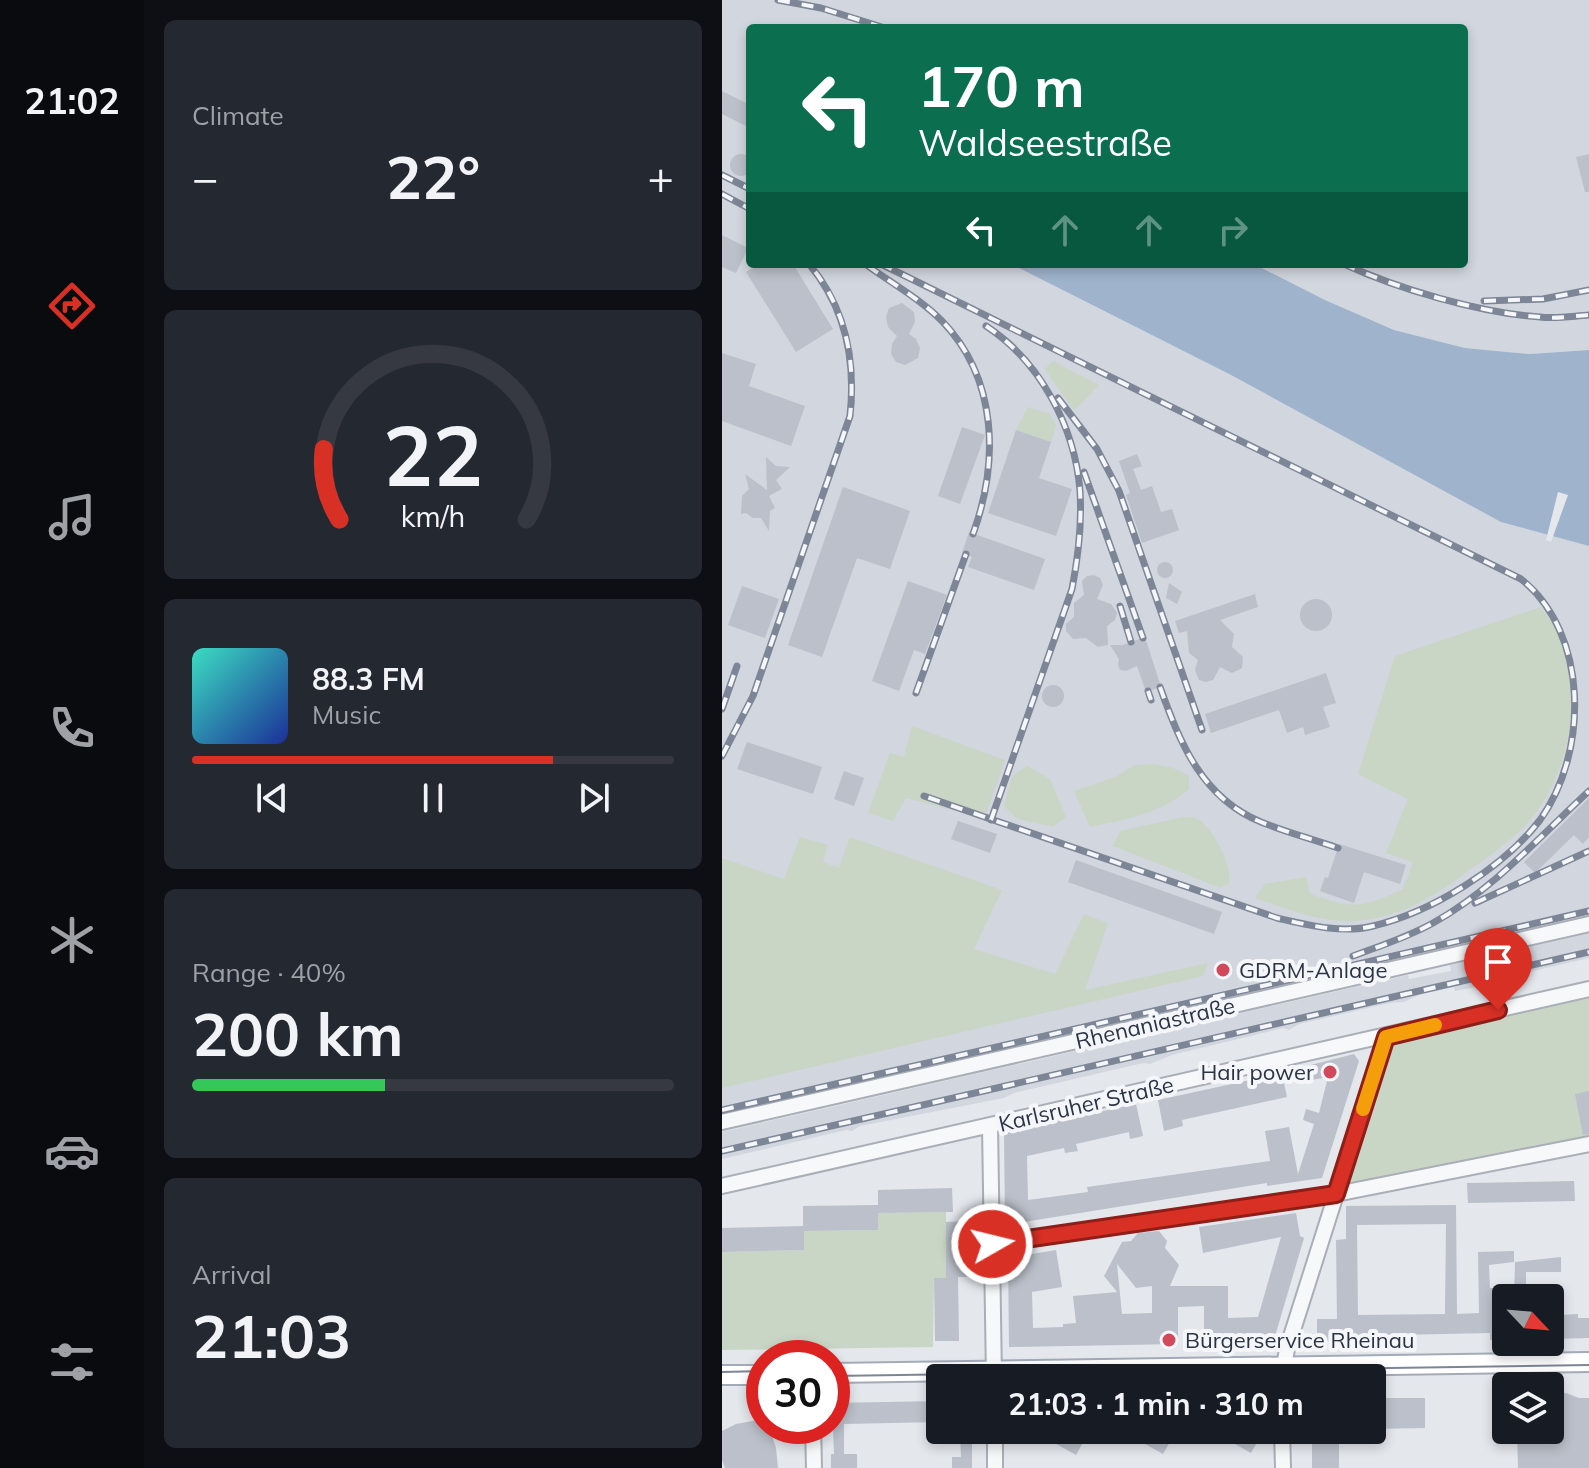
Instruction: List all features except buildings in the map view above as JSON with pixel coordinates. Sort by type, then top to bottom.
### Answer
[{"type":"main road","points":[[1386,1369],[1589,1362]]},
{"type":"main road","points":[[850,1373],[926,1374]]},
{"type":"main road","points":[[722,1375],[746,1375]]},
{"type":"street","name":"Rhenaniastraße","points":[[722,1122],[1589,924]]},
{"type":"street","name":"Karlsruher Straße","points":[[722,1186],[1589,989]]},
{"type":"street","points":[[1284,1364],[1386,1037]]},
{"type":"street","points":[[990,1126],[994,1364]]},
{"type":"street","points":[[992,1244],[1336,1194],[1589,1144]]},
{"type":"street","points":[[813,1444],[814,1468]]},
{"type":"street","points":[[995,1444],[995,1468]]},
{"type":"street","points":[[1282,1444],[1283,1468]]},
{"type":"shaded area","points":[[722,0],[1589,0],[1589,350],[1529,354],[1465,348],[1394,330],[1262,268],[1468,268],[1468,24],[746,24],[746,268],[1019,268],[1231,375],[1501,521],[1589,546],[1589,914],[722,1114]]},
{"type":"shaded area","points":[[1589,933],[1589,958],[1493,980],[1486,985],[1455,991],[1454,987],[1421,994],[1404,1002],[1172,1055],[1150,1064],[1143,1063],[1014,1093],[1004,1098],[860,1126],[852,1131],[722,1159],[722,1132],[1408,975],[1409,979],[1451,971],[1450,965]]},
{"type":"green space","points":[[1053,361],[1099,385],[1074,411],[1045,369]]},
{"type":"green space","points":[[1028,407],[1050,414],[1056,426],[1051,442],[1016,430]]},
{"type":"green space","points":[[1541,607],[1561,638],[1568,661],[1572,686],[1571,712],[1568,738],[1552,787],[1524,827],[1445,888],[1417,904],[1388,915],[1356,921],[1330,920],[1255,898],[1265,884],[1306,877],[1310,894],[1348,904],[1367,903],[1403,889],[1413,862],[1386,853],[1408,799],[1358,774],[1395,656]]},
{"type":"green space","points":[[912,726],[1005,760],[987,812],[952,810],[906,798],[893,821],[868,813],[890,753],[904,757]]},
{"type":"green space","points":[[1154,764],[1189,776],[1189,789],[1155,810],[1090,827],[1074,791],[1115,777],[1135,765]]},
{"type":"green space","points":[[1027,766],[1050,779],[1066,817],[1053,827],[1018,819],[1004,806],[1012,776]]},
{"type":"green space","points":[[1183,817],[1203,823],[1220,847],[1229,876],[1229,883],[1221,888],[1113,846],[1120,831]]},
{"type":"green space","points":[[800,837],[828,845],[823,862],[839,868],[850,837],[1002,890],[974,949],[1055,974],[1084,914],[1108,923],[1085,990],[1208,963],[1203,976],[722,1088],[722,858],[784,879]]},
{"type":"green space","points":[[1589,997],[1589,1143],[1336,1194],[1390,1043]]},
{"type":"green space","points":[[946,1212],[946,1278],[934,1278],[933,1347],[850,1348],[850,1340],[746,1340],[746,1350],[722,1350],[722,1252],[803,1250],[804,1231],[878,1230],[878,1213]]},
{"type":"water","points":[[1019,268],[1262,268],[1394,330],[1465,348],[1529,354],[1589,350],[1589,546],[1501,522],[1231,375]]},
{"type":"pier","points":[[1558,492],[1568,495],[1551,542],[1546,540]]},
{"type":"tram line","points":[[850,1376],[1589,1365]]},
{"type":"tram line","points":[[722,1372],[746,1371]]},
{"type":"railway","points":[[778,0],[821,8],[872,24]]},
{"type":"railway","points":[[722,175],[746,187]]},
{"type":"railway","points":[[722,194],[746,207]]},
{"type":"railway","points":[[722,756],[753,696],[850,416],[851,375],[846,336],[832,298],[812,268]]},
{"type":"railway","points":[[871,268],[934,313],[960,344],[974,369],[983,395],[989,450],[987,478],[973,534]]},
{"type":"railway","points":[[889,268],[1521,579],[1543,602],[1560,630],[1570,661],[1574,694],[1573,728],[1567,761],[1556,792],[1525,838],[1486,871],[1442,899],[1396,919],[1361,928],[1325,928],[1277,918],[924,796]]},
{"type":"railway","points":[[1353,268],[1414,291],[1492,311],[1546,318],[1589,315]]},
{"type":"railway","points":[[1484,301],[1543,299],[1589,290]]},
{"type":"railway","points":[[986,326],[1023,358],[1051,398],[1071,443],[1080,491],[1079,540],[1072,589],[991,820]]},
{"type":"railway","points":[[1058,398],[1097,449],[1119,491],[1202,730]]},
{"type":"railway","points":[[1084,472],[1143,638]]},
{"type":"railway","points":[[916,693],[966,554]]},
{"type":"railway","points":[[1120,606],[1131,642]]},
{"type":"railway","points":[[722,709],[737,666]]},
{"type":"railway","points":[[1160,687],[1185,748],[1208,784],[1223,799],[1261,822],[1338,848]]},
{"type":"railway","points":[[1148,691],[1151,700]]},
{"type":"railway","points":[[1353,956],[1414,933],[1455,909],[1515,862],[1589,791]]},
{"type":"railway","points":[[1475,903],[1589,851]]},
{"type":"railway","points":[[722,1110],[1589,911]]},
{"type":"railway","points":[[722,1151],[1589,952]]},
{"type":"slow traffic","points":[[1363,1109],[1386,1037],[1435,1025]]},
{"type":"place","name":"GDRM-Anlage","points":[[1223,970]]},
{"type":"place","name":"Hair power","points":[[1330,1072]]},
{"type":"place","name":"Bürgerservice Rheinau","points":[[1169,1340]]},
{"type":"route","points":[[992,1244],[1336,1194],[1386,1037],[1498,1010]]}]
